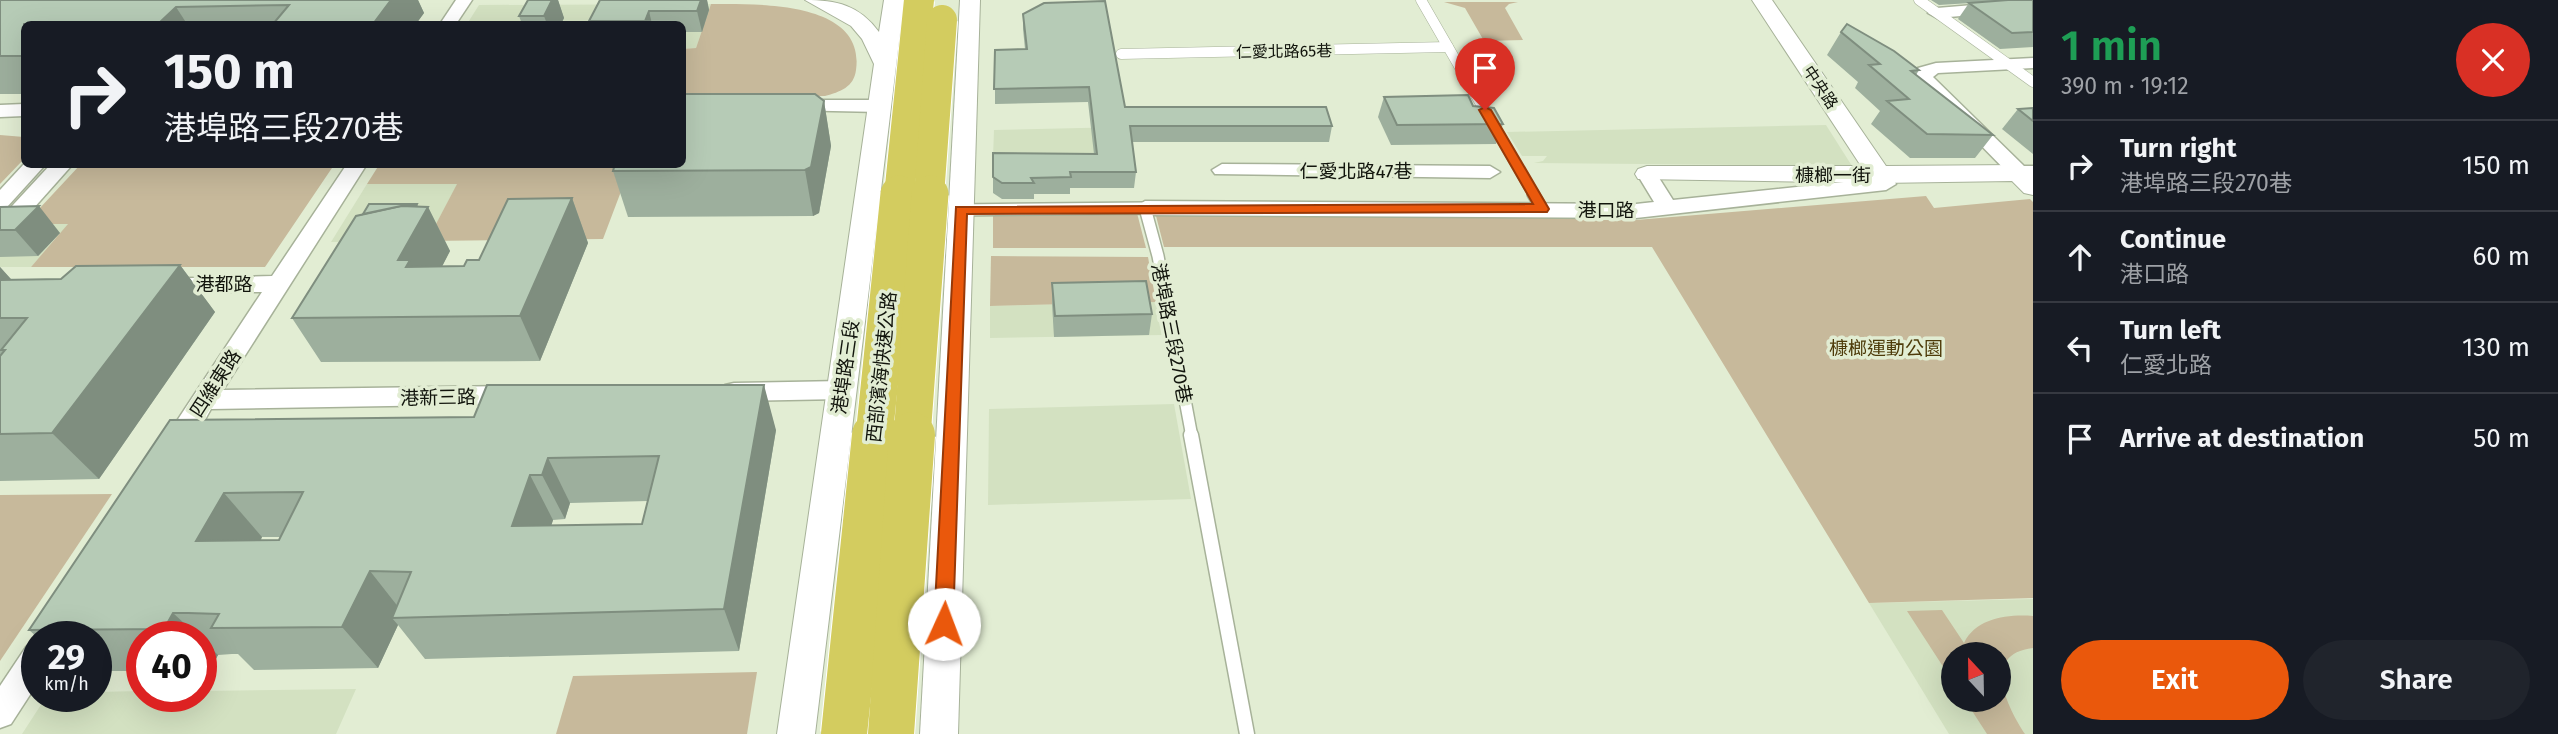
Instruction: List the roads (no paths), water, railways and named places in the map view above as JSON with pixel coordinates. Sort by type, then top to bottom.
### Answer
[{"type":"highway","name":"西部濱海快速公路","points":[[844,734],[919,0]]},
{"type":"highway","name":"西部濱海快速公路","points":[[891,734],[944,0]]},
{"type":"street","points":[[450,21],[464,0]]},
{"type":"street","points":[[815,0],[840,9],[864,24],[876,40],[886,63]]},
{"type":"street","name":"港埠路三段","points":[[796,734],[894,0]]},
{"type":"street","points":[[939,734],[970,0]]},
{"type":"street","name":"中央路","points":[[1762,0],[1880,175]]},
{"type":"street","points":[[1937,13],[2033,5]]},
{"type":"street","name":"槺榔一街","points":[[2028,177],[1924,78],[1926,72],[1936,68],[2033,63]]},
{"type":"street","points":[[0,111],[21,110]]},
{"type":"street","points":[[781,114],[878,113]]},
{"type":"street","points":[[0,126],[21,125]]},
{"type":"street","points":[[1364,164],[1381,208]]},
{"type":"street","name":"仁愛北路47巷","points":[[1222,170],[1364,164],[1490,172]]},
{"type":"street","points":[[0,202],[32,168]]},
{"type":"street","points":[[0,232],[60,168]]},
{"type":"street","name":"四維東路","points":[[159,468],[354,168]]},
{"type":"street","points":[[1647,174],[1667,208]]},
{"type":"street","name":"槺榔一街","points":[[1647,174],[2028,177]]},
{"type":"street","name":"港口路","points":[[1145,208],[1636,211],[1886,184],[1880,175]]},
{"type":"street","name":"港都路","points":[[138,284],[279,284]]},
{"type":"street","points":[[710,392],[842,390]]},
{"type":"street","name":"港新三路","points":[[203,400],[543,395]]},
{"type":"street","points":[[0,713],[21,681]]},
{"type":"lane","points":[[1420,0],[1542,209]]},
{"type":"lane","points":[[1919,0],[2033,82]]},
{"type":"lane","name":"仁愛北路65巷","points":[[1121,54],[1448,47]]},
{"type":"lane","points":[[920,210],[1145,208]]},
{"type":"lane","name":"港埠路三段270巷","points":[[1145,208],[1158,256],[1247,734]]},
{"type":"lane","points":[[866,211],[906,210]]},
{"type":"park label","name":"槺榔運動公園","points":[[1886,348]]}]
